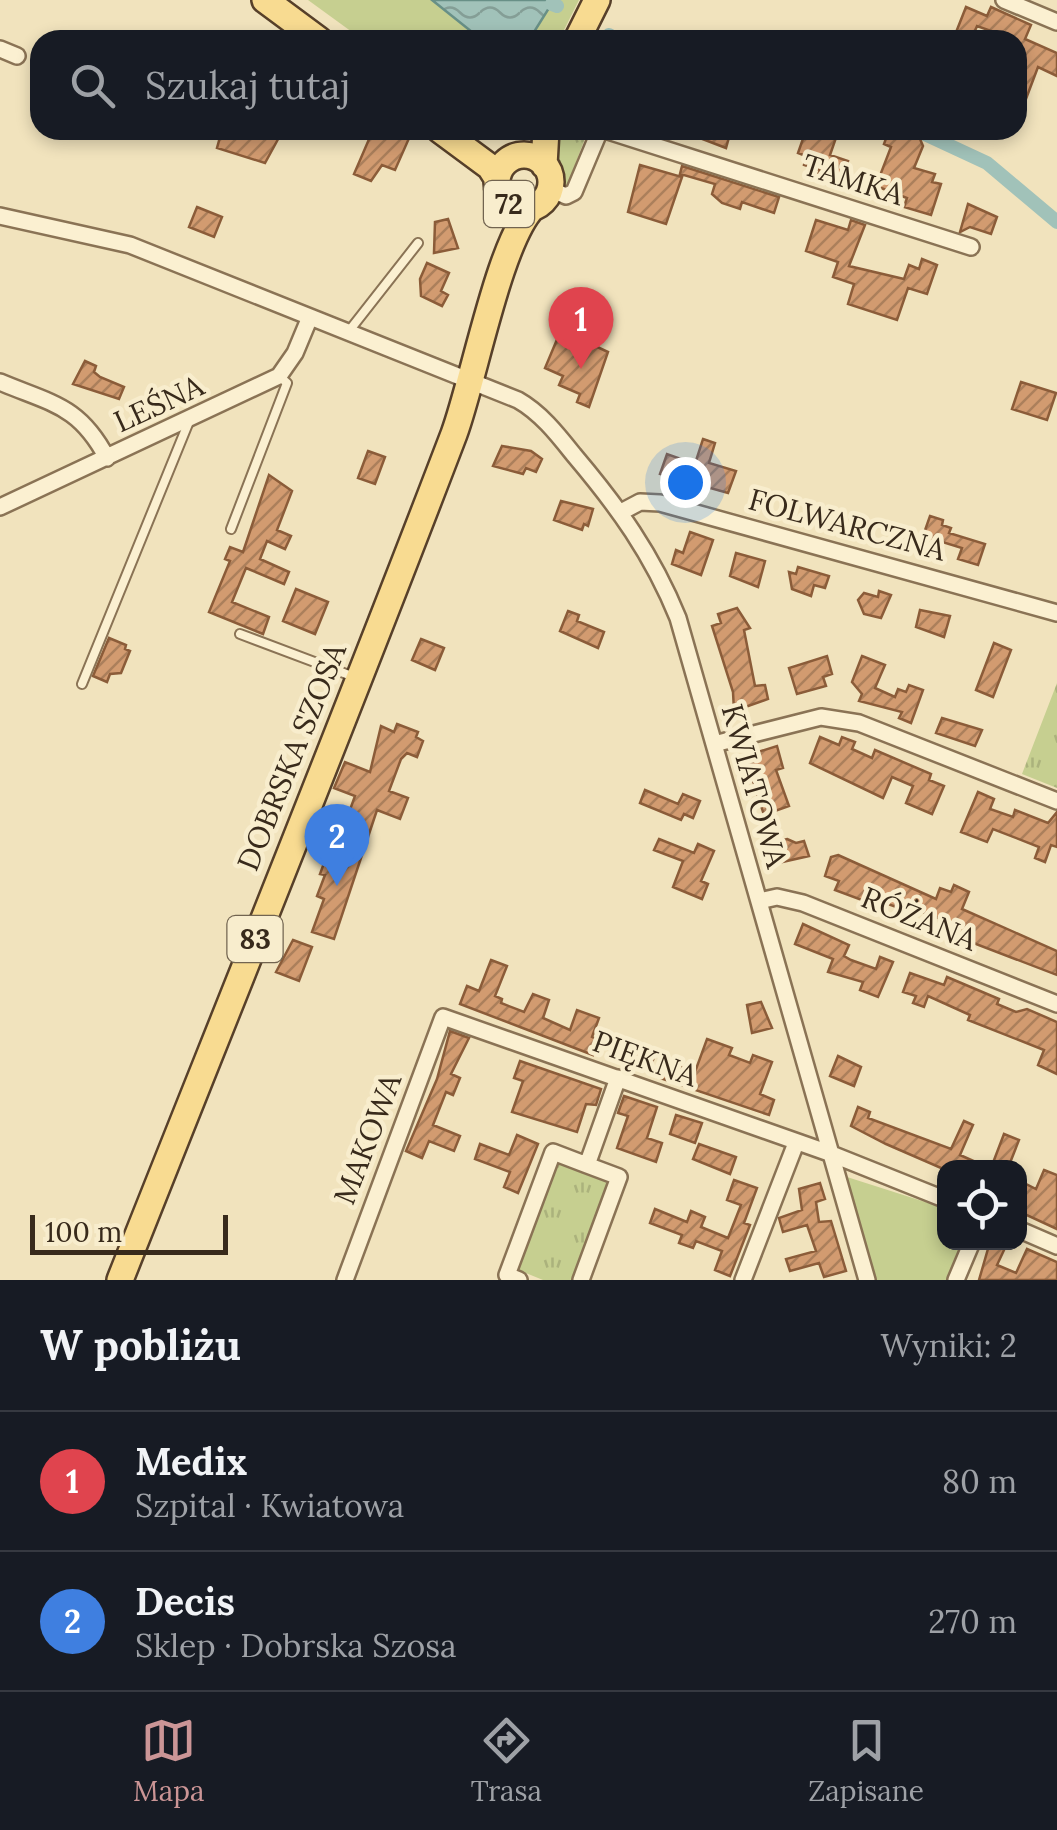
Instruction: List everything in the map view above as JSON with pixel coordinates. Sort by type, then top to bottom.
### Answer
[{"type":"main road","points":[[266,0],[306,30]]},
{"type":"main road","points":[[287,0],[327,30]]},
{"type":"main road","points":[[582,30],[597,0]]},
{"type":"main road","name":"72","points":[[454,140],[490,166],[501,189],[518,208],[542,187],[545,140]]},
{"type":"main road","name":"72","points":[[482,140],[515,157],[532,156],[542,187]]},
{"type":"main road","name":"72","points":[[501,189],[503,165],[515,157],[524,140]]},
{"type":"main road","name":"DOBRSKA SZOSA","points":[[120,1280],[473,380],[490,310],[519,224],[542,187]]},
{"type":"main road","name":"DOBRSKA SZOSA","points":[[490,310],[489,280],[501,189]]},
{"type":"street","points":[[1004,0],[1057,22]]},
{"type":"street","points":[[0,49],[17,56]]},
{"type":"street","name":"TAMKA","points":[[542,187],[566,196],[574,192],[597,140]]},
{"type":"street","name":"TAMKA","points":[[634,140],[971,246]]},
{"type":"street","name":"KWIATOWA","points":[[0,216],[130,245],[473,380],[539,416],[622,510],[657,568],[678,618],[866,1280]]},
{"type":"street","points":[[279,376],[296,353],[310,316]]},
{"type":"street","name":"LEŚNA","points":[[0,507],[279,376]]},
{"type":"street","points":[[0,382],[77,415],[91,427],[107,458]]},
{"type":"street","name":"FOLWARCZNA","points":[[622,510],[640,502],[660,504],[1057,613]]},
{"type":"street","points":[[714,744],[821,717],[859,723],[1057,801]]},
{"type":"street","name":"RÓŻANA","points":[[759,901],[777,897],[802,903],[1057,1004]]},
{"type":"street","name":"PIĘKNA","points":[[443,1017],[829,1153],[937,1196]]},
{"type":"street","name":"MAKOWA","points":[[344,1280],[443,1017]]},
{"type":"street","points":[[586,1164],[618,1078]]},
{"type":"street","points":[[743,1280],[796,1143]]},
{"type":"street","points":[[520,1280],[507,1275],[553,1152],[619,1177],[581,1280]]},
{"type":"street","points":[[1027,1233],[1057,1246]]},
{"type":"street","points":[[956,1280],[969,1250]]},
{"type":"lane","points":[[349,332],[418,243]]},
{"type":"lane","points":[[231,529],[286,383],[279,376]]},
{"type":"lane","points":[[82,684],[190,419]]},
{"type":"lane","points":[[240,634],[358,678]]},
{"type":"green space","points":[[308,0],[579,0],[564,30],[349,30]]},
{"type":"green space","points":[[551,140],[584,140],[567,186],[558,184],[551,160]]},
{"type":"green space","points":[[1057,683],[1057,788],[1022,774]]},
{"type":"green space","points":[[557,1162],[612,1183],[574,1280],[543,1280],[516,1269]]},
{"type":"green space","points":[[847,1177],[937,1206],[937,1250],[960,1250],[948,1280],[876,1280]]},
{"type":"water","points":[[432,0],[554,0],[535,30],[470,30]]},
{"type":"building","points":[[966,7],[987,16],[991,7],[1031,25],[1027,34],[1027,30],[988,30],[977,26],[975,30],[957,30]]},
{"type":"building","points":[[1027,40],[1057,53],[1057,76],[1038,67],[1027,96]]},
{"type":"building","points":[[219,140],[278,140],[265,163],[217,148]]},
{"type":"building","points":[[369,140],[408,140],[395,170],[382,165],[371,181],[354,174]]},
{"type":"building","points":[[705,140],[728,140],[726,148]]},
{"type":"building","points":[[803,140],[835,140],[830,155],[848,161],[842,180],[818,175],[820,170],[804,165],[806,156],[798,153]]},
{"type":"building","points":[[885,140],[920,140],[923,146],[914,168],[935,174],[932,182],[941,184],[931,215],[904,207],[907,198],[876,186],[891,147],[884,144]]},
{"type":"building","points":[[640,165],[682,177],[666,224],[628,212]]},
{"type":"building","points":[[682,166],[779,197],[774,213],[742,202],[740,209],[722,203],[712,194],[715,184],[680,174]]},
{"type":"building","points":[[968,204],[997,217],[991,234],[970,227],[960,232]]},
{"type":"building","points":[[197,207],[222,217],[214,237],[189,227]]},
{"type":"building","points":[[448,219],[458,248],[434,253],[435,222]]},
{"type":"building","points":[[816,220],[848,230],[851,220],[865,225],[849,266],[904,279],[909,265],[919,269],[922,259],[937,265],[927,294],[908,288],[897,320],[848,304],[854,284],[833,277],[838,262],[806,251]]},
{"type":"building","points":[[427,263],[449,273],[441,291],[448,295],[442,306],[421,296],[420,279]]},
{"type":"building","points":[[561,330],[608,352],[589,407],[577,402],[580,394],[559,385],[563,376],[545,368]]},
{"type":"building","points":[[85,361],[96,366],[94,372],[100,377],[124,387],[119,399],[73,384]]},
{"type":"building","points":[[1021,382],[1056,393],[1047,420],[1012,409]]},
{"type":"building","points":[[703,439],[715,443],[709,463],[736,471],[728,493],[660,474],[667,454],[695,464]]},
{"type":"building","points":[[502,446],[531,451],[542,459],[536,472],[526,468],[523,474],[493,466]]},
{"type":"building","points":[[368,451],[385,457],[375,484],[358,478]]},
{"type":"building","points":[[269,475],[292,491],[277,530],[291,536],[285,549],[267,541],[260,559],[289,572],[284,584],[246,568],[232,602],[269,617],[263,634],[209,612],[230,561],[225,559],[230,547],[243,552]]},
{"type":"building","points":[[561,501],[593,509],[588,526],[584,524],[582,530],[554,520]]},
{"type":"building","points":[[930,516],[943,520],[942,525],[951,528],[949,533],[985,544],[978,565],[958,559],[962,548],[923,536]]},
{"type":"building","points":[[690,532],[713,540],[701,575],[672,564],[676,550],[683,553]]},
{"type":"building","points":[[736,553],[765,561],[758,587],[730,576]]},
{"type":"building","points":[[798,567],[829,576],[825,588],[814,585],[811,596],[792,589],[789,572],[796,574]]},
{"type":"building","points":[[296,589],[328,602],[315,634],[283,621]]},
{"type":"building","points":[[879,591],[891,595],[881,618],[864,614],[858,600],[864,593],[878,597]]},
{"type":"building","points":[[737,608],[750,628],[744,630],[755,686],[765,685],[768,699],[734,711],[733,692],[712,626],[721,623],[718,614]]},
{"type":"building","points":[[920,610],[950,616],[944,637],[916,627]]},
{"type":"building","points":[[568,611],[579,615],[577,621],[604,632],[598,648],[560,631]]},
{"type":"building","points":[[109,638],[130,651],[121,673],[110,674],[107,682],[93,676]]},
{"type":"building","points":[[421,639],[444,648],[435,670],[412,660]]},
{"type":"building","points":[[994,643],[1011,650],[993,697],[976,690]]},
{"type":"building","points":[[827,656],[832,674],[823,677],[826,686],[797,694],[789,668]]},
{"type":"building","points":[[862,656],[885,665],[875,688],[895,697],[898,689],[906,692],[909,685],[923,690],[911,723],[899,718],[902,712],[859,701],[862,694],[852,682]]},
{"type":"building","points":[[942,718],[982,730],[975,746],[936,733]]},
{"type":"building","points":[[397,724],[418,732],[416,737],[423,741],[417,757],[407,753],[401,759],[389,791],[408,798],[400,819],[377,810],[334,939],[312,932],[324,899],[317,896],[325,875],[320,874],[324,863],[330,865],[355,796],[334,788],[345,762],[370,772],[381,726],[394,732]]},
{"type":"building","points":[[820,737],[839,745],[842,737],[855,742],[852,749],[872,758],[875,750],[931,774],[929,780],[944,786],[932,814],[906,803],[913,786],[892,777],[883,798],[810,763]]},
{"type":"building","points":[[777,746],[783,768],[776,770],[789,806],[764,815],[745,756]]},
{"type":"building","points":[[645,790],[678,804],[683,794],[700,801],[693,818],[684,814],[681,820],[640,803]]},
{"type":"building","points":[[978,792],[994,799],[990,809],[1013,817],[1015,810],[1048,823],[1057,812],[1057,847],[1051,845],[1045,862],[1035,858],[1039,847],[993,829],[987,842],[961,832]]},
{"type":"building","points":[[659,839],[694,853],[698,844],[714,851],[701,881],[708,884],[702,899],[673,887],[683,861],[654,850]]},
{"type":"building","points":[[787,839],[804,841],[809,856],[778,863],[772,843]]},
{"type":"building","points":[[838,855],[936,899],[940,888],[951,892],[954,885],[969,892],[962,909],[1057,951],[1057,975],[937,929],[941,919],[877,900],[875,905],[835,890],[839,881],[825,876],[831,857]]},
{"type":"building","points":[[803,924],[849,945],[844,956],[851,960],[876,969],[880,957],[893,962],[878,997],[860,990],[863,982],[828,972],[833,959],[795,944]]},
{"type":"building","points":[[293,940],[312,947],[299,981],[276,972]]},
{"type":"building","points":[[491,960],[507,966],[495,996],[502,999],[501,1003],[524,1012],[533,994],[549,1000],[543,1018],[570,1030],[577,1010],[599,1018],[592,1037],[598,1040],[593,1055],[460,1004],[467,986],[479,991]]},
{"type":"building","points":[[910,973],[944,985],[947,977],[999,999],[997,1004],[1016,1012],[1027,1009],[1057,1022],[1057,1074],[1038,1065],[1044,1050],[968,1020],[970,1015],[928,996],[924,1007],[913,1003],[916,996],[903,992]]},
{"type":"building","points":[[761,1002],[772,1028],[752,1033],[747,1005]]},
{"type":"building","points":[[450,1031],[469,1038],[451,1074],[460,1078],[453,1095],[446,1092],[433,1125],[460,1136],[454,1151],[429,1141],[422,1158],[406,1151],[437,1079]]},
{"type":"building","points":[[616,1037],[656,1051],[651,1066],[610,1052]]},
{"type":"building","points":[[707,1039],[732,1048],[729,1055],[750,1063],[753,1055],[772,1062],[760,1094],[774,1100],[769,1115],[657,1077],[662,1060],[695,1072]]},
{"type":"building","points":[[838,1056],[861,1067],[854,1086],[830,1076]]},
{"type":"building","points":[[520,1061],[601,1089],[596,1105],[586,1104],[577,1132],[512,1112],[523,1081],[514,1078]]},
{"type":"building","points":[[624,1096],[657,1107],[647,1138],[662,1143],[656,1162],[617,1148],[628,1116],[618,1113]]},
{"type":"building","points":[[858,1107],[870,1112],[868,1118],[951,1149],[964,1121],[973,1125],[960,1155],[971,1160],[937,1160],[937,1166],[851,1126]]},
{"type":"building","points":[[676,1115],[702,1123],[695,1143],[670,1134]]},
{"type":"building","points":[[1004,1134],[1019,1140],[1011,1160],[994,1160]]},
{"type":"building","points":[[517,1135],[538,1144],[518,1193],[504,1187],[510,1172],[475,1159],[480,1144],[509,1155]]},
{"type":"building","points":[[699,1144],[736,1157],[730,1174],[693,1159]]},
{"type":"building","points":[[1044,1170],[1057,1175],[1057,1229],[1027,1215],[1027,1184],[1036,1189]]},
{"type":"building","points":[[734,1180],[757,1188],[744,1223],[750,1225],[730,1276],[715,1270],[722,1251],[696,1241],[693,1248],[679,1243],[682,1235],[650,1223],[655,1209],[687,1222],[691,1211],[705,1217],[701,1227],[728,1238],[741,1205],[727,1200]]},
{"type":"building","points":[[820,1183],[825,1199],[816,1202],[819,1222],[831,1221],[846,1271],[824,1277],[819,1263],[790,1271],[786,1259],[816,1251],[807,1225],[783,1232],[779,1218],[802,1210],[799,1189]]},
{"type":"building","points":[[1027,1249],[1057,1262],[1057,1280],[979,1280],[988,1250],[1004,1250],[997,1265],[1016,1273]]},
{"type":"waterway","points":[[552,4],[557,6]]},
{"type":"waterway","points":[[938,140],[987,163],[1057,222]]},
{"type":"place","name":"Medix","points":[[581,369]]},
{"type":"place","name":"Decis","points":[[337,886]]}]
